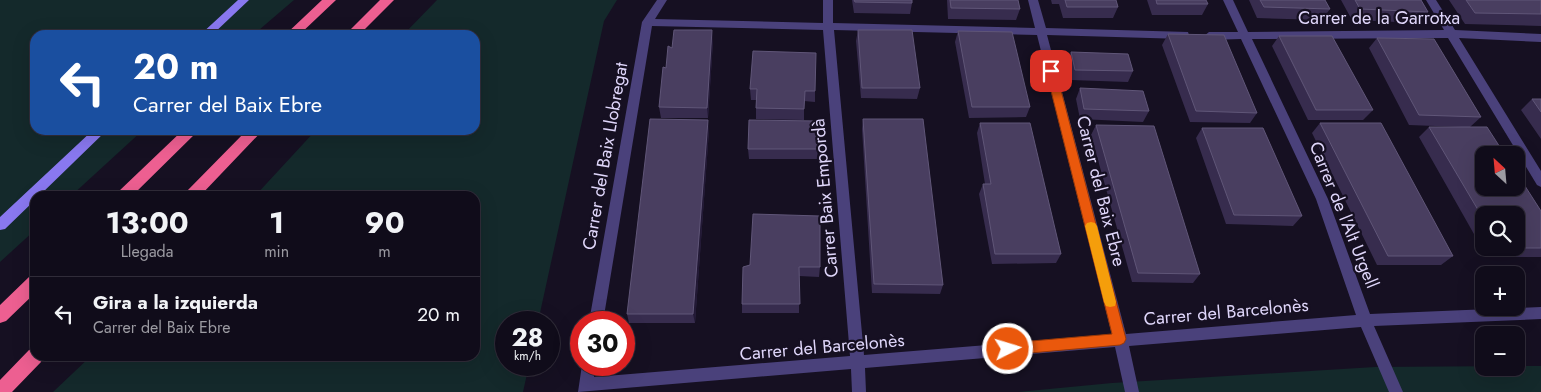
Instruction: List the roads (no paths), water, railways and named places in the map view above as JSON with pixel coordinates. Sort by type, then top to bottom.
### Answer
[{"type":"highway","points":[[297,30],[330,0]]},
{"type":"highway","points":[[356,30],[388,0]]},
{"type":"highway","points":[[128,191],[187,135]]},
{"type":"highway","points":[[196,191],[251,135]]},
{"type":"highway","points":[[0,316],[30,287]]},
{"type":"highway","points":[[0,392],[30,361]]},
{"type":"street","points":[[211,30],[244,0]]},
{"type":"street","name":"Carrer del Baix Llobregat","points":[[598,311],[647,22],[662,0]]},
{"type":"street","name":"Carrer Baix Empordà","points":[[828,0],[828,27],[858,362],[859,392]]},
{"type":"street","name":"Carrer del Baix Ebre","points":[[1033,0],[1132,392]]},
{"type":"street","name":"Carrer de l'Alt Urgell","points":[[1228,0],[1322,199],[1365,320],[1396,392]]},
{"type":"street","points":[[1431,0],[1541,182]]},
{"type":"street","name":"Carrer de la Garrotxa","points":[[647,22],[1244,37],[1452,34],[1541,38]]},
{"type":"street","points":[[36,191],[96,135]]},
{"type":"street","points":[[0,225],[30,197]]},
{"type":"street","name":"Carrer del Barcelonès","points":[[585,389],[1120,339],[1365,320],[1541,313]]},
{"type":"street","points":[[585,389],[587,376]]}]
